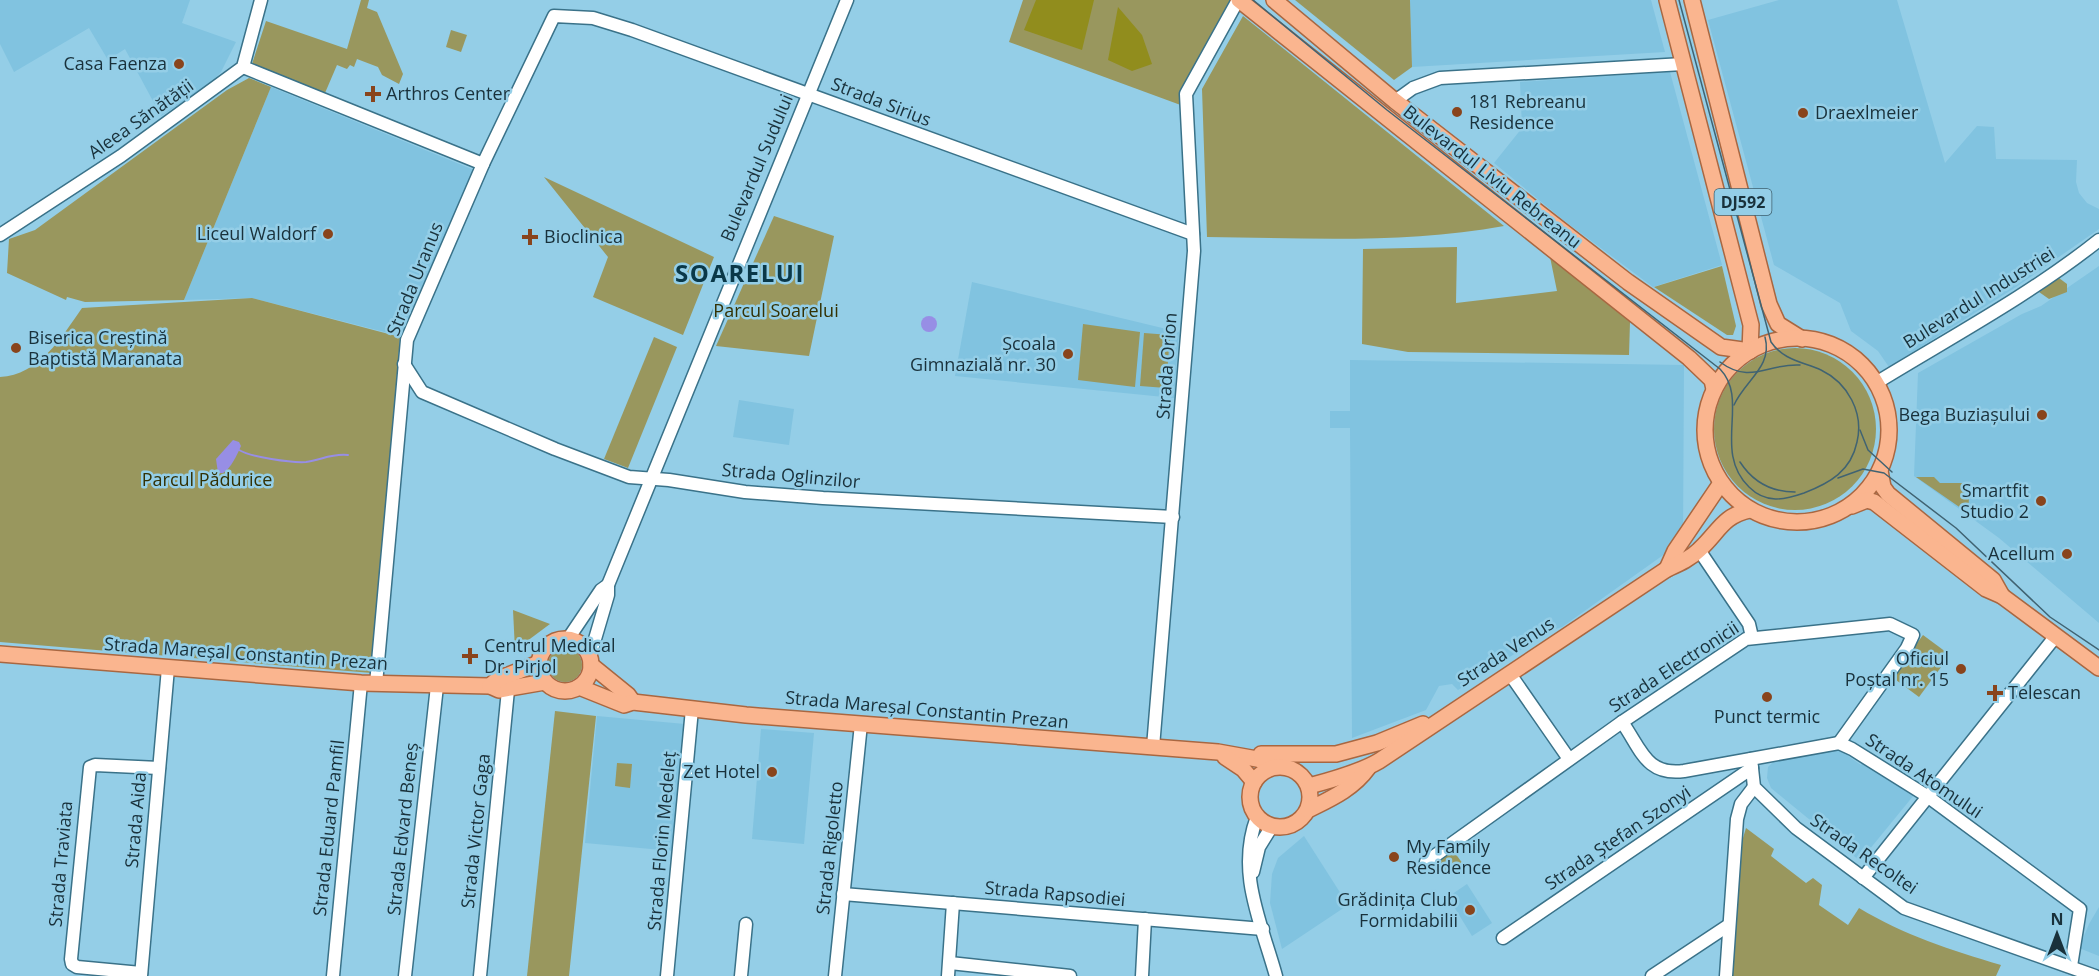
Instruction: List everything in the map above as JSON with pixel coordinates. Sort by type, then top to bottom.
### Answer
[{"type":"main road","name":"Bulevardul Liviu Rebreanu","points":[[1239,0],[1689,358],[1712,380],[1714,389]]},
{"type":"main road","name":"Bulevardul Liviu Rebreanu","points":[[1274,0],[1395,101],[1628,282],[1713,342],[1728,350],[1749,351]]},
{"type":"main road","name":"DJ592","points":[[1667,0],[1751,326],[1749,351]]},
{"type":"main road","name":"DJ592","points":[[1692,0],[1769,304],[1779,324],[1802,339]]},
{"type":"main road","name":"DJ592","points":[[1846,508],[1862,496],[1880,471],[1887,450],[1889,423],[1876,383],[1868,371],[1845,352],[1824,343],[1802,339],[1779,340],[1749,351],[1729,368],[1714,389],[1706,414],[1705,440],[1709,458],[1721,483],[1734,498],[1750,510],[1777,520],[1801,522],[1820,519],[1867,500],[1874,502],[1986,589],[2002,596],[2099,668]]},
{"type":"main road","name":"DJ592","points":[[1880,471],[1883,487],[1888,494],[1993,580],[2002,596]]},
{"type":"main road","name":"Strada Venus","points":[[1667,569],[1675,551],[1721,483]]},
{"type":"main road","name":"Strada Venus","points":[[1308,810],[1343,792],[1368,768],[1699,550],[1727,518],[1750,510]]},
{"type":"main road","points":[[591,661],[586,681],[573,690],[558,690],[545,682],[539,663],[541,655],[552,642],[568,639],[581,645],[591,661],[628,694],[633,702]]},
{"type":"main road","name":"Strada Mareșal Constantin Prezan","points":[[0,654],[369,683],[490,686],[499,690],[545,682]]},
{"type":"main road","name":"Strada Mareșal Constantin Prezan","points":[[490,686],[498,679],[539,663]]},
{"type":"main road","name":"Strada Mareșal Constantin Prezan","points":[[579,687],[624,705],[633,702],[861,724],[1220,753],[1257,759],[1281,766]]},
{"type":"main road","points":[[1220,753],[1335,754],[1377,743],[1446,715]]},
{"type":"main road","points":[[1220,753],[1238,764],[1254,782]]},
{"type":"main road","points":[[1281,766],[1298,772],[1309,786],[1310,802],[1308,810],[1296,823],[1284,827],[1272,826],[1257,817],[1250,803],[1254,782],[1270,768],[1281,766]]},
{"type":"main road","name":"Strada Venus","points":[[1309,786],[1356,769],[1368,768]]},
{"type":"street","points":[[261,0],[243,67],[483,164]]},
{"type":"street","name":"Bulevardul Sudului","points":[[591,661],[608,595],[608,585],[847,0]]},
{"type":"street","name":"Strada Orion","points":[[1153,747],[1173,517],[1193,234],[1186,94],[1239,0]]},
{"type":"street","name":"Strada Sirius","points":[[554,16],[593,18],[632,30],[808,93],[967,154],[1193,234]]},
{"type":"street","name":"Strada Uranus","points":[[369,683],[407,340],[483,164],[554,16]]},
{"type":"street","points":[[1395,101],[1413,88],[1440,78],[1683,64]]},
{"type":"street","name":"Aleea Sănătății","points":[[0,235],[121,156],[243,67]]},
{"type":"street","name":"Bulevardul Industriei","points":[[1876,383],[2028,291],[2099,240]]},
{"type":"street","points":[[402,401],[422,392],[404,364]]},
{"type":"street","name":"Strada Oglinzilor","points":[[422,392],[555,449],[629,477],[669,480],[745,492],[903,504],[1173,517]]},
{"type":"street","points":[[1699,550],[1749,624],[1752,637]]},
{"type":"street","name":"Bulevardul Sudului","points":[[568,639],[601,590],[608,585]]},
{"type":"street","name":"Strada Electronicii","points":[[1426,862],[1622,722],[1752,637],[1890,624],[1913,635],[1907,648],[1839,743]]},
{"type":"street","points":[[1863,878],[2055,637]]},
{"type":"street","name":"Strada Aida","points":[[141,975],[168,668]]},
{"type":"street","points":[[1510,674],[1569,759]]},
{"type":"street","name":"Strada Eduard Pamfil","points":[[333,976],[369,683]]},
{"type":"street","name":"Strada Edvard Beneș","points":[[405,976],[437,686]]},
{"type":"street","name":"Strada Victor Gaga","points":[[480,976],[508,690]]},
{"type":"street","name":"Strada Florin Medeleț","points":[[667,976],[692,709]]},
{"type":"street","name":"Strada Atomului","points":[[1622,722],[1651,764],[1663,772],[1752,764],[1839,743],[1852,748],[1928,796],[2080,909],[2071,966]]},
{"type":"street","name":"Strada Rigoletto","points":[[836,976],[861,724]]},
{"type":"street","points":[[1726,976],[1737,819],[1741,804],[1754,787],[1752,764]]},
{"type":"street","name":"Strada Ștefan Szonyi","points":[[1503,938],[1752,764]]},
{"type":"street","name":"Strada Traviata","points":[[141,975],[77,967],[72,964],[71,959],[90,767],[95,765],[159,768]]},
{"type":"street","name":"Strada Recoltei","points":[[1754,787],[1796,828],[1904,908],[2095,976]]},
{"type":"street","points":[[1257,817],[1248,843],[1250,885],[1276,976]]},
{"type":"street","points":[[1250,885],[1259,847],[1272,826]]},
{"type":"street","name":"Strada Rapsodiei","points":[[843,894],[1263,929]]},
{"type":"street","points":[[953,903],[949,970],[1070,976]]},
{"type":"street","points":[[1142,976],[1145,919]]},
{"type":"street","points":[[741,976],[746,924]]},
{"type":"street","points":[[1652,976],[1729,925]]},
{"type":"shaded area","points":[[0,0],[190,0],[182,23],[236,42],[221,72],[209,85],[161,116],[125,49],[108,60],[89,28],[14,72],[0,44]]},
{"type":"shaded area","points":[[1036,0],[1094,0],[1082,50],[1024,30]]},
{"type":"shaded area","points":[[1410,0],[1651,0],[1665,52],[1412,67]]},
{"type":"shaded area","points":[[1779,0],[1897,0],[1945,163],[1977,126],[1994,127],[1996,159],[2077,160],[2076,182],[2079,193],[2087,203],[2099,209],[2099,229],[2016,287],[1889,367],[1878,351],[1851,331],[1840,303],[1774,265],[1708,20]]},
{"type":"shaded area","points":[[1118,7],[1142,35],[1152,64],[1132,71],[1108,60]]},
{"type":"shaded area","points":[[1670,72],[1722,265],[1653,287],[1562,219],[1494,163],[1522,128],[1520,82]]},
{"type":"shaded area","name":"Liceul Waldorf","points":[[271,87],[474,170],[400,336],[252,298],[184,300]]},
{"type":"shaded area","points":[[2099,266],[2099,623],[1999,538],[1914,476],[1918,373],[2022,314],[2041,306]]},
{"type":"shaded area","name":"Școala Gimnazială nr. 30","points":[[972,282],[1179,332],[1174,398],[955,376]]},
{"type":"shaded area","points":[[926,316],[932,316],[937,324],[935,330],[926,332],[921,327],[921,321]]},
{"type":"shaded area","points":[[1350,360],[1684,365],[1683,541],[1562,627],[1550,631],[1458,690],[1452,684],[1439,686],[1426,710],[1352,738],[1350,428],[1330,428],[1330,411],[1350,411]]},
{"type":"shaded area","points":[[739,400],[794,409],[789,445],[733,437]]},
{"type":"shaded area","points":[[233,440],[239,442],[241,446],[229,468],[223,473],[218,473],[216,459]]},
{"type":"shaded area","points":[[597,716],[685,724],[673,851],[585,843]]},
{"type":"shaded area","points":[[761,729],[814,733],[804,844],[752,839]]},
{"type":"shaded area","points":[[1840,749],[1851,752],[1848,756],[1861,765],[1864,760],[1914,795],[1860,861],[1771,788],[1767,778],[1768,767],[1774,761]]},
{"type":"shaded area","points":[[1304,836],[1348,905],[1282,949],[1270,903],[1272,874],[1278,858]]},
{"type":"shaded area","name":"Grădinița Club Formidabilii","points":[[1467,884],[1492,923],[1472,936],[1448,897]]},
{"type":"shaded area","points":[[2099,907],[2099,956],[2079,948]]},
{"type":"green space","points":[[361,0],[369,0],[367,8],[377,12],[403,74],[399,84],[382,75],[378,67],[357,59],[354,67],[350,65],[347,69],[337,65],[325,93],[252,64],[266,21],[347,49]]},
{"type":"green space","points":[[1023,0],[1238,0],[1186,107],[1009,42]]},
{"type":"green space","points":[[1295,0],[1410,0],[1412,67],[1394,80]]},
{"type":"green space","points":[[1243,16],[1504,226],[1467,232],[1394,238],[1207,237],[1202,89]]},
{"type":"green space","points":[[451,30],[467,35],[461,52],[446,47]]},
{"type":"green space","points":[[249,78],[271,87],[184,300],[85,302],[67,297],[66,300],[7,273],[9,239],[35,230],[227,90]]},
{"type":"green space","points":[[544,177],[714,257],[683,335],[593,297],[608,257]]},
{"type":"green space","name":"Parcul Soarelui","points":[[774,216],[834,236],[809,356],[716,346]]},
{"type":"green space","points":[[1457,247],[1456,303],[1557,291],[1550,257],[1630,322],[1629,355],[1408,352],[1362,344],[1363,249]]},
{"type":"green space","points":[[1722,266],[1736,326],[1733,335],[1727,335],[1654,287]]},
{"type":"green space","points":[[2059,278],[2067,284],[2067,292],[2049,299],[2039,292]]},
{"type":"green space","name":"Parcul Pădurice","points":[[252,298],[400,337],[372,673],[0,642],[0,377],[14,375],[38,362],[57,342],[82,308]]},
{"type":"green space","points":[[1083,324],[1140,332],[1135,387],[1078,380]]},
{"type":"green space","points":[[1144,333],[1170,335],[1166,388],[1140,386]]},
{"type":"green space","points":[[654,337],[677,347],[628,468],[604,459]]},
{"type":"green space","points":[[1795,348],[1811,349],[1826,354],[1853,371],[1870,398],[1875,413],[1875,445],[1870,460],[1853,487],[1826,504],[1811,509],[1795,510],[1779,509],[1764,504],[1737,487],[1720,460],[1715,445],[1714,429],[1715,413],[1720,398],[1737,371],[1764,354],[1779,349]]},
{"type":"green space","points":[[1916,477],[1934,477],[1940,483],[1970,483],[1968,513]]},
{"type":"green space","points":[[513,610],[550,624],[515,650]]},
{"type":"green space","points":[[1923,635],[1950,655],[1919,697],[1892,677]]},
{"type":"green space","points":[[565,648],[577,653],[582,665],[577,677],[565,682],[553,677],[548,665],[553,653]]},
{"type":"green space","points":[[555,711],[596,716],[569,976],[527,976]]},
{"type":"green space","points":[[617,763],[632,764],[630,788],[615,786]]},
{"type":"green space","points":[[1746,828],[1774,849],[1771,856],[1806,883],[1813,878],[1822,885],[1819,905],[1848,925],[1859,908],[1928,941],[2001,965],[1996,976],[1730,976],[1740,848]]},
{"type":"green space","points":[[1452,849],[1463,864],[1447,876],[1436,861]]},
{"type":"waterway","points":[[239,450],[262,457],[299,462],[348,455]]},
{"type":"tram line","points":[[1253,0],[1387,110],[1720,369],[1728,381],[1732,395],[1731,442],[1738,473],[1749,487],[1762,496],[1775,499],[1789,497],[1804,493],[1831,480],[1850,461],[1859,431],[1856,410],[1846,391],[1831,376],[1787,357],[1771,342],[1679,0]]},
{"type":"tram line","points":[[1734,405],[1762,365],[1766,348],[1765,337]]},
{"type":"tram line","points":[[1720,362],[1731,369],[1750,373],[1800,365]]},
{"type":"tram line","points":[[1860,430],[1868,450],[1892,472]]},
{"type":"tram line","points":[[1740,462],[1751,475],[1771,488],[1795,492]]},
{"type":"tram line","points":[[1838,478],[1863,469],[1884,473],[1956,528],[2050,617],[2099,650]]},
{"type":"place","name":"Casa Faenza","points":[[179,64]]},
{"type":"place","name":"Arthros Center","points":[[373,94]]},
{"type":"place","name":"181 Rebreanu Residence","points":[[1457,112]]},
{"type":"place","name":"Draexlmeier","points":[[1803,113]]},
{"type":"place","name":"Liceul Waldorf","points":[[328,234]]},
{"type":"place","name":"Bioclinica","points":[[530,237]]},
{"type":"place","name":"Biserica Creștină Baptistă Maranata","points":[[16,348]]},
{"type":"place","name":"Școala Gimnazială nr. 30","points":[[1068,354]]},
{"type":"place","name":"Bega Buziașului","points":[[2042,415]]},
{"type":"place","name":"Smartfit Studio 2","points":[[2041,501]]},
{"type":"place","name":"Acellum","points":[[2067,554]]},
{"type":"place","name":"Centrul Medical Dr. Pirjol","points":[[470,656]]},
{"type":"place","name":"Oficiul Poștal nr. 15","points":[[1961,669]]},
{"type":"place","name":"Telescan","points":[[1995,693]]},
{"type":"place","name":"Punct termic","points":[[1767,697]]},
{"type":"place","name":"Zet Hotel","points":[[772,772]]},
{"type":"place","name":"My Family Residence","points":[[1394,857]]},
{"type":"place","name":"Grădinița Club Formidabilii","points":[[1470,910]]},
{"type":"district","name":"SOARELUI","points":[[740,274]]}]
